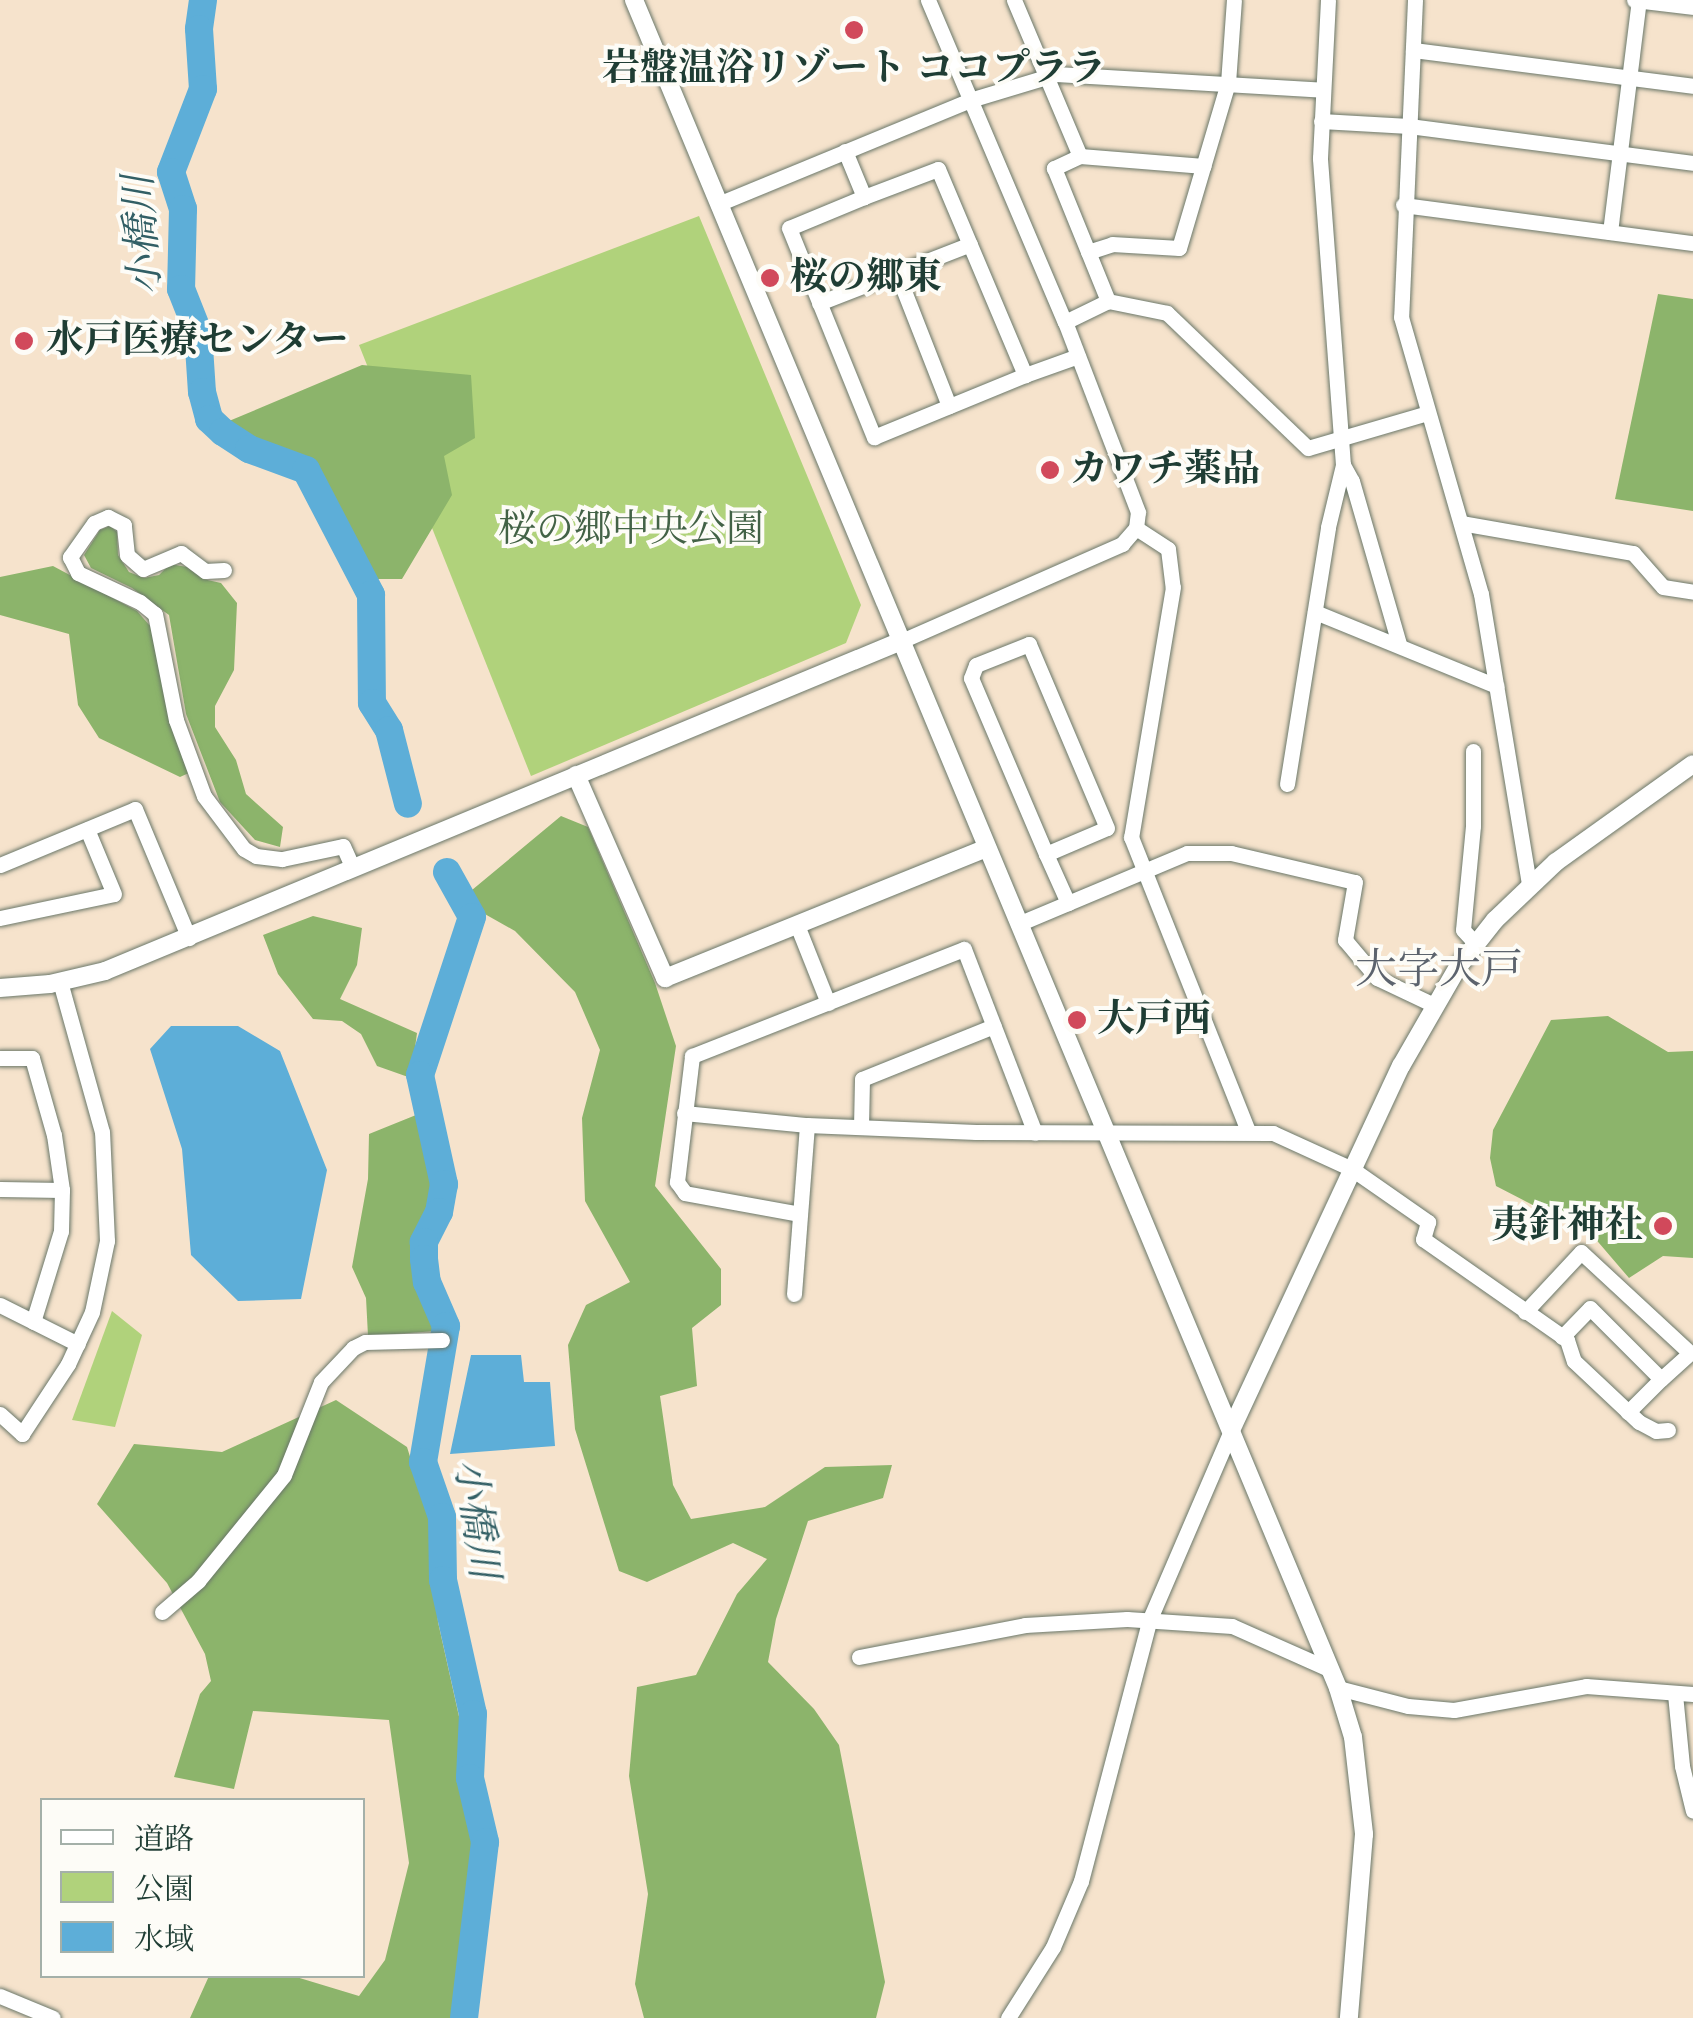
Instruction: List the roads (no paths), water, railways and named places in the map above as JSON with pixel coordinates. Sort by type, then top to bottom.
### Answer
[{"type":"street","points":[[634,0],[1334,1679],[1353,1737],[1364,1834],[1349,2018]]},
{"type":"street","points":[[0,988],[60,982],[104,971],[189,938],[899,642],[1122,544],[1136,528],[1138,512],[1065,322],[928,0]]},
{"type":"street","points":[[1014,0],[1080,156]]},
{"type":"street","points":[[1088,252],[1112,244],[1180,248],[1228,83],[1234,0]]},
{"type":"street","points":[[1287,784],[1343,465],[1320,158],[1328,0]]},
{"type":"street","points":[[1415,0],[1401,317],[1482,594],[1529,885]]},
{"type":"street","points":[[1610,232],[1631,78],[1637,0],[1693,6]]},
{"type":"street","points":[[1413,50],[1693,86]]},
{"type":"street","points":[[718,204],[970,100],[1045,76],[1088,72],[1323,90]]},
{"type":"street","points":[[1322,121],[1409,126],[1693,163]]},
{"type":"street","points":[[846,152],[864,197]]},
{"type":"street","points":[[1108,301],[1054,168],[1080,156],[1204,166]]},
{"type":"street","points":[[1025,375],[938,169],[789,228],[874,437],[1078,356]]},
{"type":"street","points":[[1403,205],[1693,243]]},
{"type":"street","points":[[819,303],[970,244]]},
{"type":"street","points":[[897,273],[950,406]]},
{"type":"street","points":[[1065,322],[1108,301],[1167,314],[1308,448],[1428,413]]},
{"type":"street","points":[[1343,465],[1352,481],[1399,644]]},
{"type":"street","points":[[224,570],[205,571],[181,553],[150,568],[136,566],[127,555],[124,525],[108,518],[94,522],[70,556],[70,566],[78,573],[140,602],[155,614],[176,720],[204,796],[244,849],[268,859],[282,859],[344,846],[353,868]]},
{"type":"street","points":[[1461,522],[1633,552],[1663,587],[1693,592]]},
{"type":"street","points":[[1136,528],[1168,549],[1173,587],[1131,837],[1248,1131]]},
{"type":"street","points":[[1315,612],[1496,686]]},
{"type":"street","points":[[1046,854],[1107,828],[1030,644],[976,666],[971,678],[1046,854],[1068,903]]},
{"type":"street","points":[[1474,751],[1473,826],[1463,930],[1476,944]]},
{"type":"street","points":[[1008,2018],[1053,1947],[1081,1881],[1149,1621],[1232,1428],[1352,1169],[1434,1004],[1476,944],[1529,885],[1608,821],[1693,764]]},
{"type":"street","points":[[576,774],[665,978],[986,848]]},
{"type":"street","points":[[0,865],[135,809],[189,938]]},
{"type":"street","points":[[0,918],[114,894],[88,829]]},
{"type":"street","points":[[1018,924],[1187,853],[1231,853],[1355,882],[1345,940],[1377,978],[1434,1004]]},
{"type":"street","points":[[797,925],[828,1002]]},
{"type":"street","points":[[800,1214],[685,1193],[678,1182],[692,1056],[964,949],[1036,1133]]},
{"type":"street","points":[[0,1414],[22,1434],[78,1344],[92,1312],[100,1277],[108,1196],[102,1132],[60,982]]},
{"type":"street","points":[[861,1127],[862,1079],[994,1026]]},
{"type":"street","points":[[0,1058],[32,1058],[54,1134],[62,1190],[61,1231],[34,1322]]},
{"type":"street","points":[[684,1113],[807,1125],[1036,1133],[1273,1133],[1352,1169],[1428,1222],[1423,1239],[1562,1337],[1574,1361],[1628,1412],[1656,1432],[1668,1430]]},
{"type":"street","points":[[794,1294],[807,1125]]},
{"type":"street","points":[[0,1189],[62,1190]]},
{"type":"street","points":[[1525,1312],[1581,1252],[1690,1352],[1628,1412]]},
{"type":"street","points":[[0,1305],[78,1344]]},
{"type":"street","points":[[1562,1337],[1590,1308],[1661,1379]]},
{"type":"street","points":[[162,1612],[198,1581],[284,1475],[321,1382],[353,1348],[365,1342],[442,1340]]},
{"type":"street","points":[[859,1658],[1025,1625],[1101,1619],[1149,1621],[1232,1626],[1334,1679],[1408,1706],[1454,1710],[1586,1686],[1693,1694]]},
{"type":"street","points":[[1675,1694],[1682,1766],[1693,1810]]},
{"type":"street","points":[[0,1996],[53,2018]]},
{"type":"water","points":[[171,1026],[238,1026],[280,1051],[327,1170],[301,1299],[238,1301],[191,1255],[182,1149],[150,1049]]},
{"type":"water","points":[[471,1355],[521,1355],[524,1382],[550,1382],[555,1446],[450,1454]]},
{"type":"waterway","name":"小橋川","points":[[203,0],[199,29],[203,89],[171,172],[183,209],[181,289],[198,332],[202,392],[209,419],[223,432],[249,449],[306,470],[371,595],[372,703],[389,730],[408,804]]},
{"type":"waterway","name":"小橋川","points":[[447,872],[472,917],[420,1075],[444,1184],[439,1212],[424,1242],[424,1259],[427,1282],[446,1326],[423,1462],[442,1517],[443,1580],[473,1714],[470,1778],[485,1842],[464,2018]]},
{"type":"place","name":"岩盤温浴リゾート ココプララ","points":[[854,30]]},
{"type":"place","name":"桜の郷東","points":[[770,278]]},
{"type":"place","name":"水戸医療センター","points":[[24,341]]},
{"type":"place","name":"カワチ薬品","points":[[1050,470]]},
{"type":"place","name":"大戸西","points":[[1077,1020]]},
{"type":"place","name":"夷針神社","points":[[1663,1226]]},
{"type":"district","name":"大字大戸","points":[[1439,970]]},
{"type":"park label","name":"桜の郷中央公園","points":[[631,530]]}]
